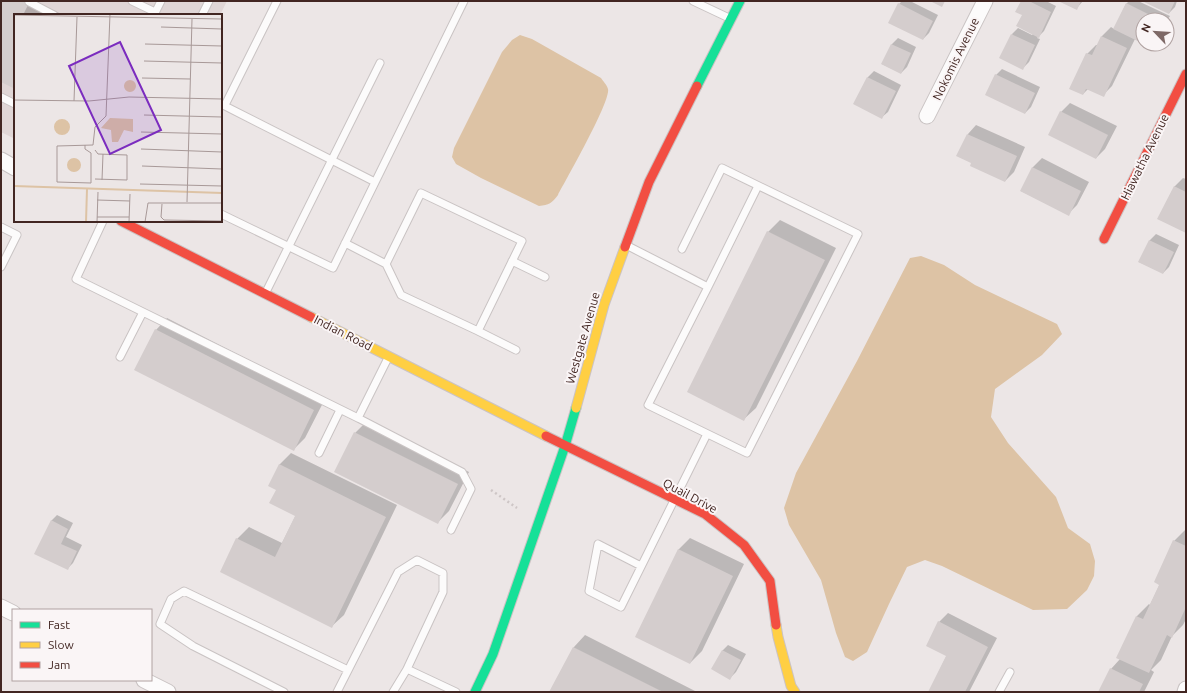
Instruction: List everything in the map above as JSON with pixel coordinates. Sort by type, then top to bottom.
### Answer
[{"type":"street","name":"Westgate Avenue","points":[[475,692],[493,654],[565,446],[604,305],[649,182],[740,1]]},
{"type":"street","name":"Nokomis Avenue","points":[[927,116],[985,1]]},
{"type":"street","name":"Hiawatha Avenue","points":[[1104,239],[1186,74]]},
{"type":"street","points":[[1,160],[14,167]]},
{"type":"street","name":"Indian Road","points":[[123,222],[565,446]]},
{"type":"street","name":"Quail Drive","points":[[565,446],[705,514],[744,545],[770,581],[778,637],[795,692]]},
{"type":"street","points":[[1,607],[12,612]]},
{"type":"street","points":[[146,681],[168,692]]},
{"type":"lane","points":[[132,1],[154,14],[161,1]]},
{"type":"lane","points":[[202,14],[209,1]]},
{"type":"lane","points":[[276,1],[223,104],[375,182]]},
{"type":"lane","points":[[222,214],[333,268],[464,1]]},
{"type":"lane","points":[[693,1],[730,19]]},
{"type":"lane","points":[[29,2],[52,14]]},
{"type":"lane","points":[[265,294],[380,63]]},
{"type":"lane","points":[[1,97],[14,104]]},
{"type":"lane","points":[[682,249],[722,168],[858,234],[747,453],[648,405],[758,186]]},
{"type":"lane","points":[[386,264],[421,193],[522,241],[478,331]]},
{"type":"lane","points":[[104,222],[76,279],[358,418],[462,472],[471,489],[451,530]]},
{"type":"lane","points":[[1,228],[17,235],[1,267]]},
{"type":"lane","points":[[345,243],[386,264],[401,295],[516,350]]},
{"type":"lane","points":[[626,245],[708,287]]},
{"type":"lane","points":[[512,261],[545,277]]},
{"type":"lane","points":[[120,357],[143,312]]},
{"type":"lane","points":[[358,418],[389,356]]},
{"type":"lane","points":[[319,453],[340,410]]},
{"type":"lane","points":[[641,566],[598,544],[589,591],[621,607],[707,434]]},
{"type":"lane","points":[[337,692],[398,572],[417,560],[443,573],[443,592],[407,669],[393,692]]},
{"type":"lane","points":[[284,692],[193,646],[160,624],[170,599],[184,591],[348,670]]},
{"type":"lane","points":[[407,669],[456,692]]},
{"type":"lane","points":[[999,692],[1010,672]]},
{"type":"path","points":[[491,490],[517,508]]},
{"type":"shaded area","points":[[1,1],[227,1],[220,14],[14,14],[14,138],[1,132]]},
{"type":"shaded area","points":[[520,35],[532,39],[601,78],[608,89],[603,109],[596,124],[558,195],[550,203],[539,206],[481,178],[456,164],[452,157],[454,148],[502,52],[512,40]]},
{"type":"shaded area","points":[[921,256],[944,265],[975,285],[1057,324],[1062,334],[1042,355],[995,389],[991,417],[1008,443],[1056,497],[1068,528],[1090,544],[1095,561],[1094,576],[1087,590],[1067,609],[1033,610],[942,566],[925,560],[907,567],[867,652],[853,661],[845,657],[836,633],[821,580],[789,525],[784,508],[796,473],[857,361],[910,258]]},
{"type":"building","points":[[1,1],[30,1],[24,13],[26,14],[14,14],[14,88],[1,82]]},
{"type":"building","points":[[930,1],[945,1],[942,7]]},
{"type":"building","points":[[1021,1],[1029,1],[1051,12],[1039,38],[1016,26],[1022,15],[1015,12]]},
{"type":"building","points":[[1058,1],[1081,1],[1077,10]]},
{"type":"building","points":[[1142,1],[1175,1],[1170,12],[1165,12]]},
{"type":"building","points":[[898,3],[933,21],[923,40],[888,23]]},
{"type":"building","points":[[1126,3],[1144,12],[1135,12],[1135,40],[1113,29]]},
{"type":"building","points":[[1011,34],[1035,45],[1023,70],[999,58]]},
{"type":"building","points":[[1101,36],[1127,48],[1104,97],[1086,89],[1083,95],[1069,89],[1086,53],[1092,55]]},
{"type":"building","points":[[891,44],[911,53],[901,74],[881,64]]},
{"type":"building","points":[[995,74],[1035,93],[1025,114],[985,95]]},
{"type":"building","points":[[867,77],[896,91],[882,119],[853,104]]},
{"type":"building","points":[[1060,111],[1108,135],[1096,159],[1048,135]]},
{"type":"building","points":[[967,134],[1017,156],[1005,182],[970,166],[971,163],[956,156]]},
{"type":"building","points":[[1032,167],[1081,191],[1069,216],[1020,191]]},
{"type":"building","points":[[1174,186],[1186,192],[1186,233],[1157,219]]},
{"type":"building","points":[[767,231],[825,260],[744,421],[687,392]]},
{"type":"building","points":[[1149,240],[1174,252],[1163,274],[1138,262]]},
{"type":"building","points":[[155,329],[314,410],[294,451],[134,370]]},
{"type":"building","points":[[354,432],[458,484],[438,524],[334,472]]},
{"type":"building","points":[[279,464],[386,517],[332,628],[220,572],[236,538],[275,557],[295,516],[269,503],[276,490],[268,486]]},
{"type":"building","points":[[51,520],[68,529],[61,544],[77,551],[68,570],[34,554]]},
{"type":"building","points":[[1173,540],[1186,546],[1186,607],[1172,638],[1167,635],[1149,673],[1116,658],[1136,616],[1143,619],[1159,585],[1154,582]]},
{"type":"building","points":[[678,549],[733,576],[690,664],[635,637]]},
{"type":"building","points":[[938,621],[988,647],[965,692],[928,692],[946,656],[926,646]]},
{"type":"building","points":[[573,647],[663,692],[549,692]]},
{"type":"building","points":[[722,650],[741,660],[730,680],[711,669]]},
{"type":"building","points":[[1110,668],[1143,684],[1139,692],[1098,692]]},
{"type":"traffic: fast","points":[[697,86],[740,1]]},
{"type":"traffic: fast","points":[[475,692],[493,654],[565,446],[576,408]]},
{"type":"traffic: slow","points":[[576,408],[604,305],[625,247]]},
{"type":"traffic: slow","points":[[311,317],[546,436]]},
{"type":"traffic: slow","points":[[776,625],[791,686],[795,692]]},
{"type":"traffic: jam","points":[[1104,239],[1186,74]]},
{"type":"traffic: jam","points":[[625,247],[649,182],[697,86]]},
{"type":"traffic: jam","points":[[123,222],[311,317]]},
{"type":"traffic: jam","points":[[546,436],[705,514],[744,545],[770,581],[776,625]]}]
